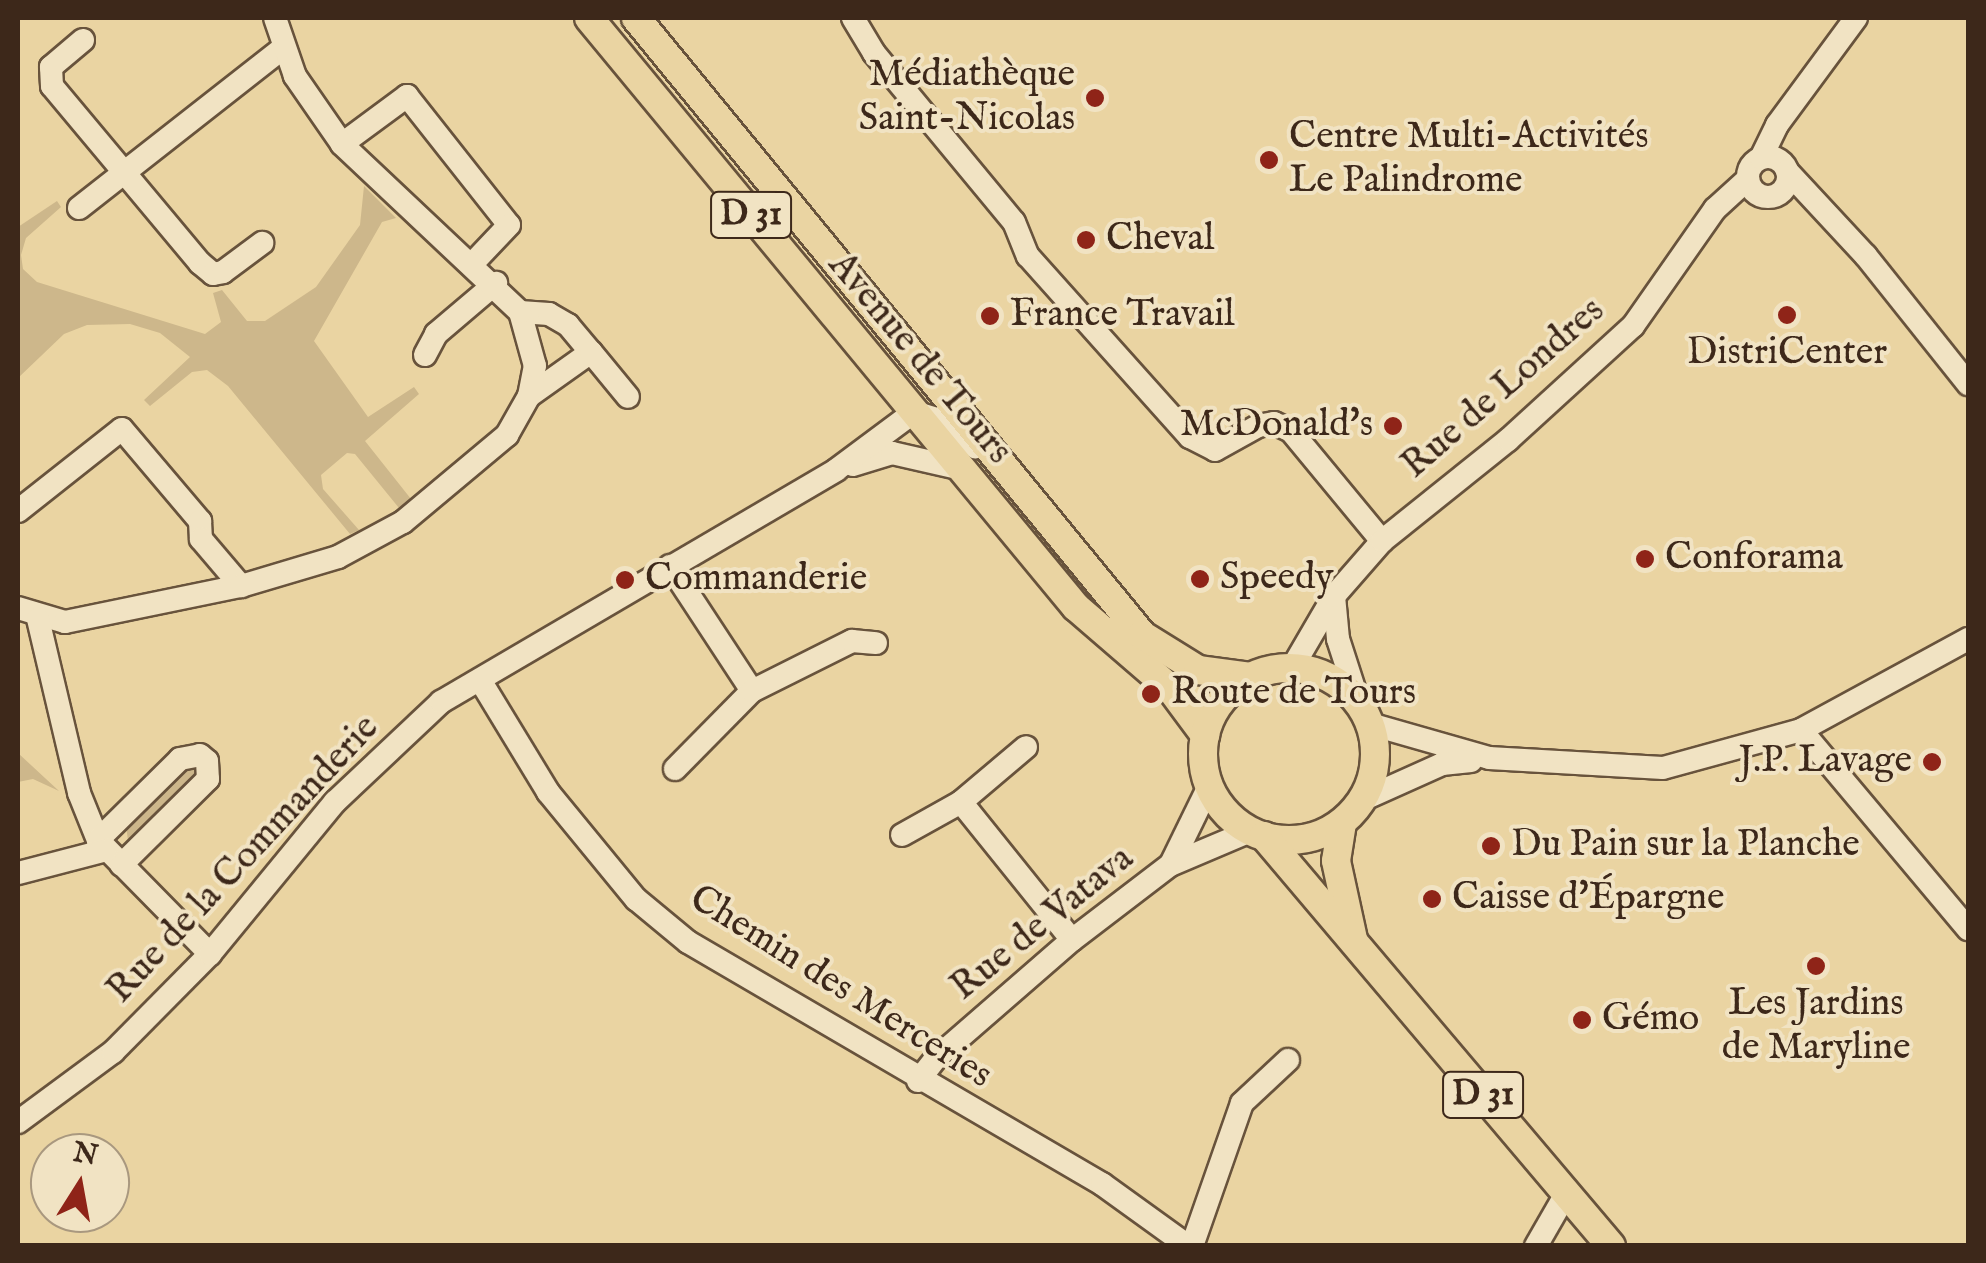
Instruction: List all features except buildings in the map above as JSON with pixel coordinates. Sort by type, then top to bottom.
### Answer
[{"type":"main road","name":"Avenue de Tours","points":[[589,18],[1076,608],[1170,688],[1205,734]]},
{"type":"main road","name":"Avenue de Tours","points":[[636,18],[1075,559],[1142,634],[1198,670],[1250,677]]},
{"type":"main road","points":[[1292,668],[1317,672],[1364,713],[1373,776],[1362,800],[1342,823],[1306,838],[1257,834],[1210,786],[1205,734],[1221,701],[1250,677],[1292,668]]},
{"type":"main road","name":"D 31","points":[[1342,823],[1336,861],[1355,945]]},
{"type":"main road","name":"D 31","points":[[1257,834],[1611,1246]]},
{"type":"street","points":[[210,954],[108,852],[79,793],[28,614],[65,622],[241,586],[338,557],[403,522],[507,435],[530,396],[535,366],[520,312],[496,284],[342,144],[283,48],[275,18]]},
{"type":"street","points":[[854,18],[874,53],[1014,222],[1028,256],[1190,437],[1216,450],[1258,426],[1274,423],[1290,431],[1382,541]]},
{"type":"street","points":[[1761,190],[1760,158],[1798,96],[1856,18]]},
{"type":"street","points":[[84,40],[48,74],[126,174],[213,274],[262,243]]},
{"type":"street","points":[[79,208],[283,48]]},
{"type":"street","points":[[342,144],[407,96],[509,225],[473,263]]},
{"type":"street","points":[[1761,190],[1786,168],[1798,96]]},
{"type":"street","points":[[1760,158],[1786,168],[1968,384]]},
{"type":"street","points":[[1761,190],[1834,222]]},
{"type":"street","name":"Rue de Londres","points":[[1292,668],[1334,596],[1382,541],[1620,339],[1706,223],[1761,190]]},
{"type":"street","points":[[425,355],[436,334],[496,284]]},
{"type":"street","points":[[520,312],[549,314],[568,325],[628,397]]},
{"type":"street","points":[[530,396],[590,352]]},
{"type":"street","points":[[914,412],[947,422],[964,435],[1075,559]]},
{"type":"street","name":"Rue de la Commanderie","points":[[18,1122],[114,1052],[210,954],[335,802],[441,702],[836,470],[914,412]]},
{"type":"street","points":[[18,511],[122,428],[200,521],[201,539],[241,586]]},
{"type":"street","name":"Rue de la Commanderie","points":[[836,470],[892,453],[962,469]]},
{"type":"street","points":[[670,566],[752,691]]},
{"type":"street","points":[[1334,596],[1338,639],[1364,713],[1488,758]]},
{"type":"street","points":[[1362,800],[1442,764],[1488,758],[1663,768],[1801,730],[1961,644],[1968,628]]},
{"type":"street","points":[[675,769],[752,691],[852,641],[876,643]]},
{"type":"street","name":"Chemin des Merceries","points":[[480,680],[548,792],[636,899],[688,942],[918,1081],[1102,1184],[1190,1246]]},
{"type":"street","points":[[1801,730],[1968,928]]},
{"type":"street","points":[[902,834],[961,802],[1026,747]]},
{"type":"street","points":[[18,873],[108,852],[208,779],[206,761],[200,755],[180,758],[108,852]]},
{"type":"street","name":"Rue de Vatava","points":[[1170,865],[1210,786]]},
{"type":"street","points":[[961,802],[1072,940]]},
{"type":"street","name":"Rue de Vatava","points":[[918,1081],[934,1059],[1072,940],[1170,865],[1257,834]]},
{"type":"street","points":[[1190,1246],[1242,1103],[1288,1060]]},
{"type":"street","points":[[1536,1246],[1568,1192]]},
{"type":"shaded area","points":[[364,186],[396,218],[382,222],[314,341],[368,417],[414,387],[419,394],[365,441],[411,499],[399,508],[355,454],[347,453],[321,475],[323,489],[359,530],[350,534],[228,386],[207,370],[192,372],[150,406],[144,400],[190,357],[160,333],[130,324],[87,325],[64,334],[18,378],[18,227],[57,201],[61,207],[26,238],[21,255],[23,269],[37,282],[205,334],[221,322],[213,293],[222,290],[247,321],[265,321],[316,287],[360,225]]},
{"type":"shaded area","points":[[18,753],[59,791],[33,779],[18,782]]},
{"type":"shaded area","points":[[197,763],[203,773],[128,841],[126,825],[185,765]]},
{"type":"place","name":"Médiathèque Saint-Nicolas","points":[[1095,98]]},
{"type":"place","name":"Centre Multi-Activités Le Palindrome","points":[[1269,160]]},
{"type":"place","name":"Cheval","points":[[1086,240]]},
{"type":"place","name":"DistriCenter","points":[[1787,315]]},
{"type":"place","name":"France Travail","points":[[990,316]]},
{"type":"place","name":"McDonald's","points":[[1393,426]]},
{"type":"place","name":"Conforama","points":[[1645,559]]},
{"type":"place","name":"Speedy","points":[[1200,579]]},
{"type":"place","name":"Commanderie","points":[[625,580]]},
{"type":"place","name":"Route de Tours","points":[[1151,694]]},
{"type":"place","name":"J.P. Lavage","points":[[1932,762]]},
{"type":"place","name":"Du Pain sur la Planche","points":[[1491,846]]},
{"type":"place","name":"Caisse d'Épargne","points":[[1432,899]]},
{"type":"place","name":"Les Jardins de Maryline","points":[[1816,966]]},
{"type":"place","name":"Gémo","points":[[1582,1020]]}]
